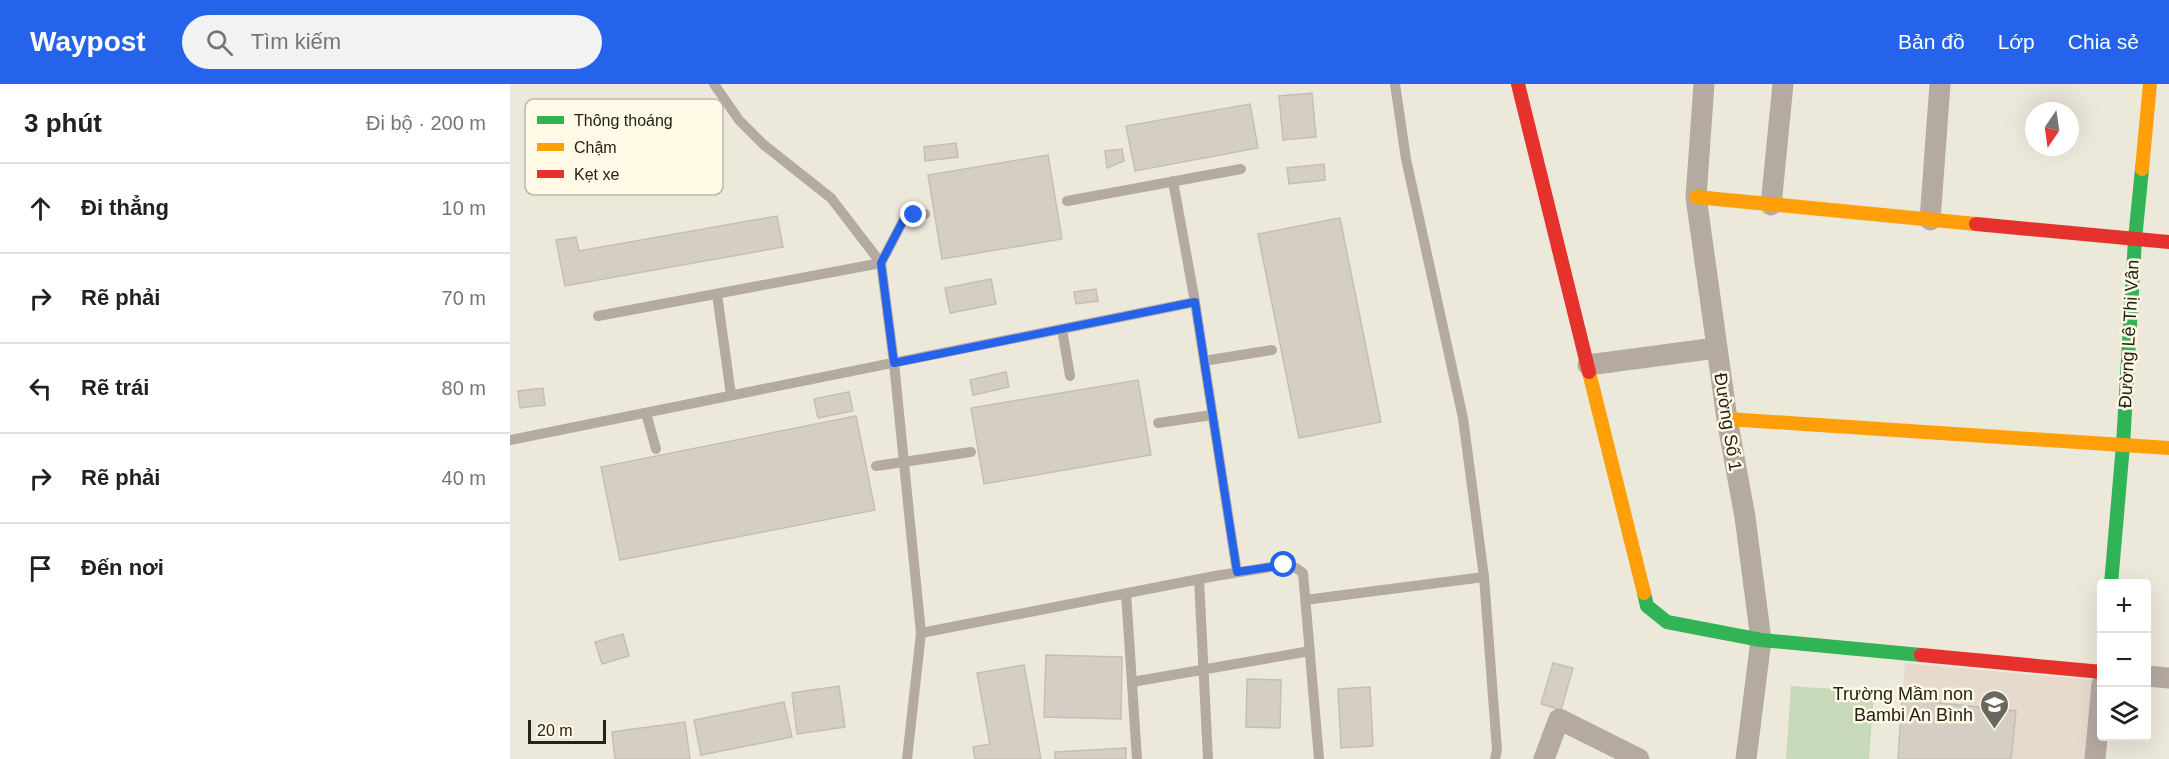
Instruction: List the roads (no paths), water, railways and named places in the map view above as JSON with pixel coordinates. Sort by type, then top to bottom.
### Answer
[{"type":"street","points":[[1518,84],[1647,606],[1667,622],[1761,640],[2097,672]]},
{"type":"street","name":"Đường Số 1","points":[[1704,84],[1696,197],[1716,348],[1745,517],[1761,640],[1746,759]]},
{"type":"street","points":[[1771,205],[1783,84]]},
{"type":"street","points":[[1930,220],[1940,84]]},
{"type":"street","name":"Đường Lê Thị Vân","points":[[2111,579],[2123,446],[2134,239],[2150,84]]},
{"type":"street","points":[[1696,197],[2169,242]]},
{"type":"street","points":[[1588,365],[1716,348]]},
{"type":"street","points":[[1727,419],[2169,448]]},
{"type":"street","points":[[2151,676],[2169,678]]},
{"type":"street","points":[[2095,759],[2102,687]]},
{"type":"street","points":[[1544,759],[1559,719],[1639,759]]},
{"type":"lane","points":[[714,84],[739,120],[764,145],[831,198],[881,263],[894,363],[921,633],[907,759]]},
{"type":"lane","points":[[1395,84],[1406,159],[1463,418],[1484,577],[1497,750],[1495,759]]},
{"type":"lane","points":[[1067,201],[1241,169]]},
{"type":"lane","points":[[1173,181],[1195,302],[1237,572]]},
{"type":"lane","points":[[881,263],[904,219],[925,214]]},
{"type":"lane","points":[[598,316],[881,263]]},
{"type":"lane","points":[[717,294],[731,395]]},
{"type":"lane","points":[[510,440],[1195,302]]},
{"type":"lane","points":[[1062,329],[1070,376]]},
{"type":"lane","points":[[1204,361],[1272,350]]},
{"type":"lane","points":[[646,413],[656,449]]},
{"type":"lane","points":[[1158,423],[1212,415]]},
{"type":"lane","points":[[876,466],[972,452]]},
{"type":"lane","points":[[921,633],[1237,572],[1284,565],[1296,568],[1303,573],[1319,759]]},
{"type":"lane","points":[[1305,600],[1484,577]]},
{"type":"lane","points":[[1199,579],[1208,759]]},
{"type":"lane","points":[[1126,593],[1137,759]]},
{"type":"lane","points":[[1132,682],[1310,651]]},
{"type":"place","name":"Trường Mầm non Bambi An Bình","points":[[1994,730]]}]
